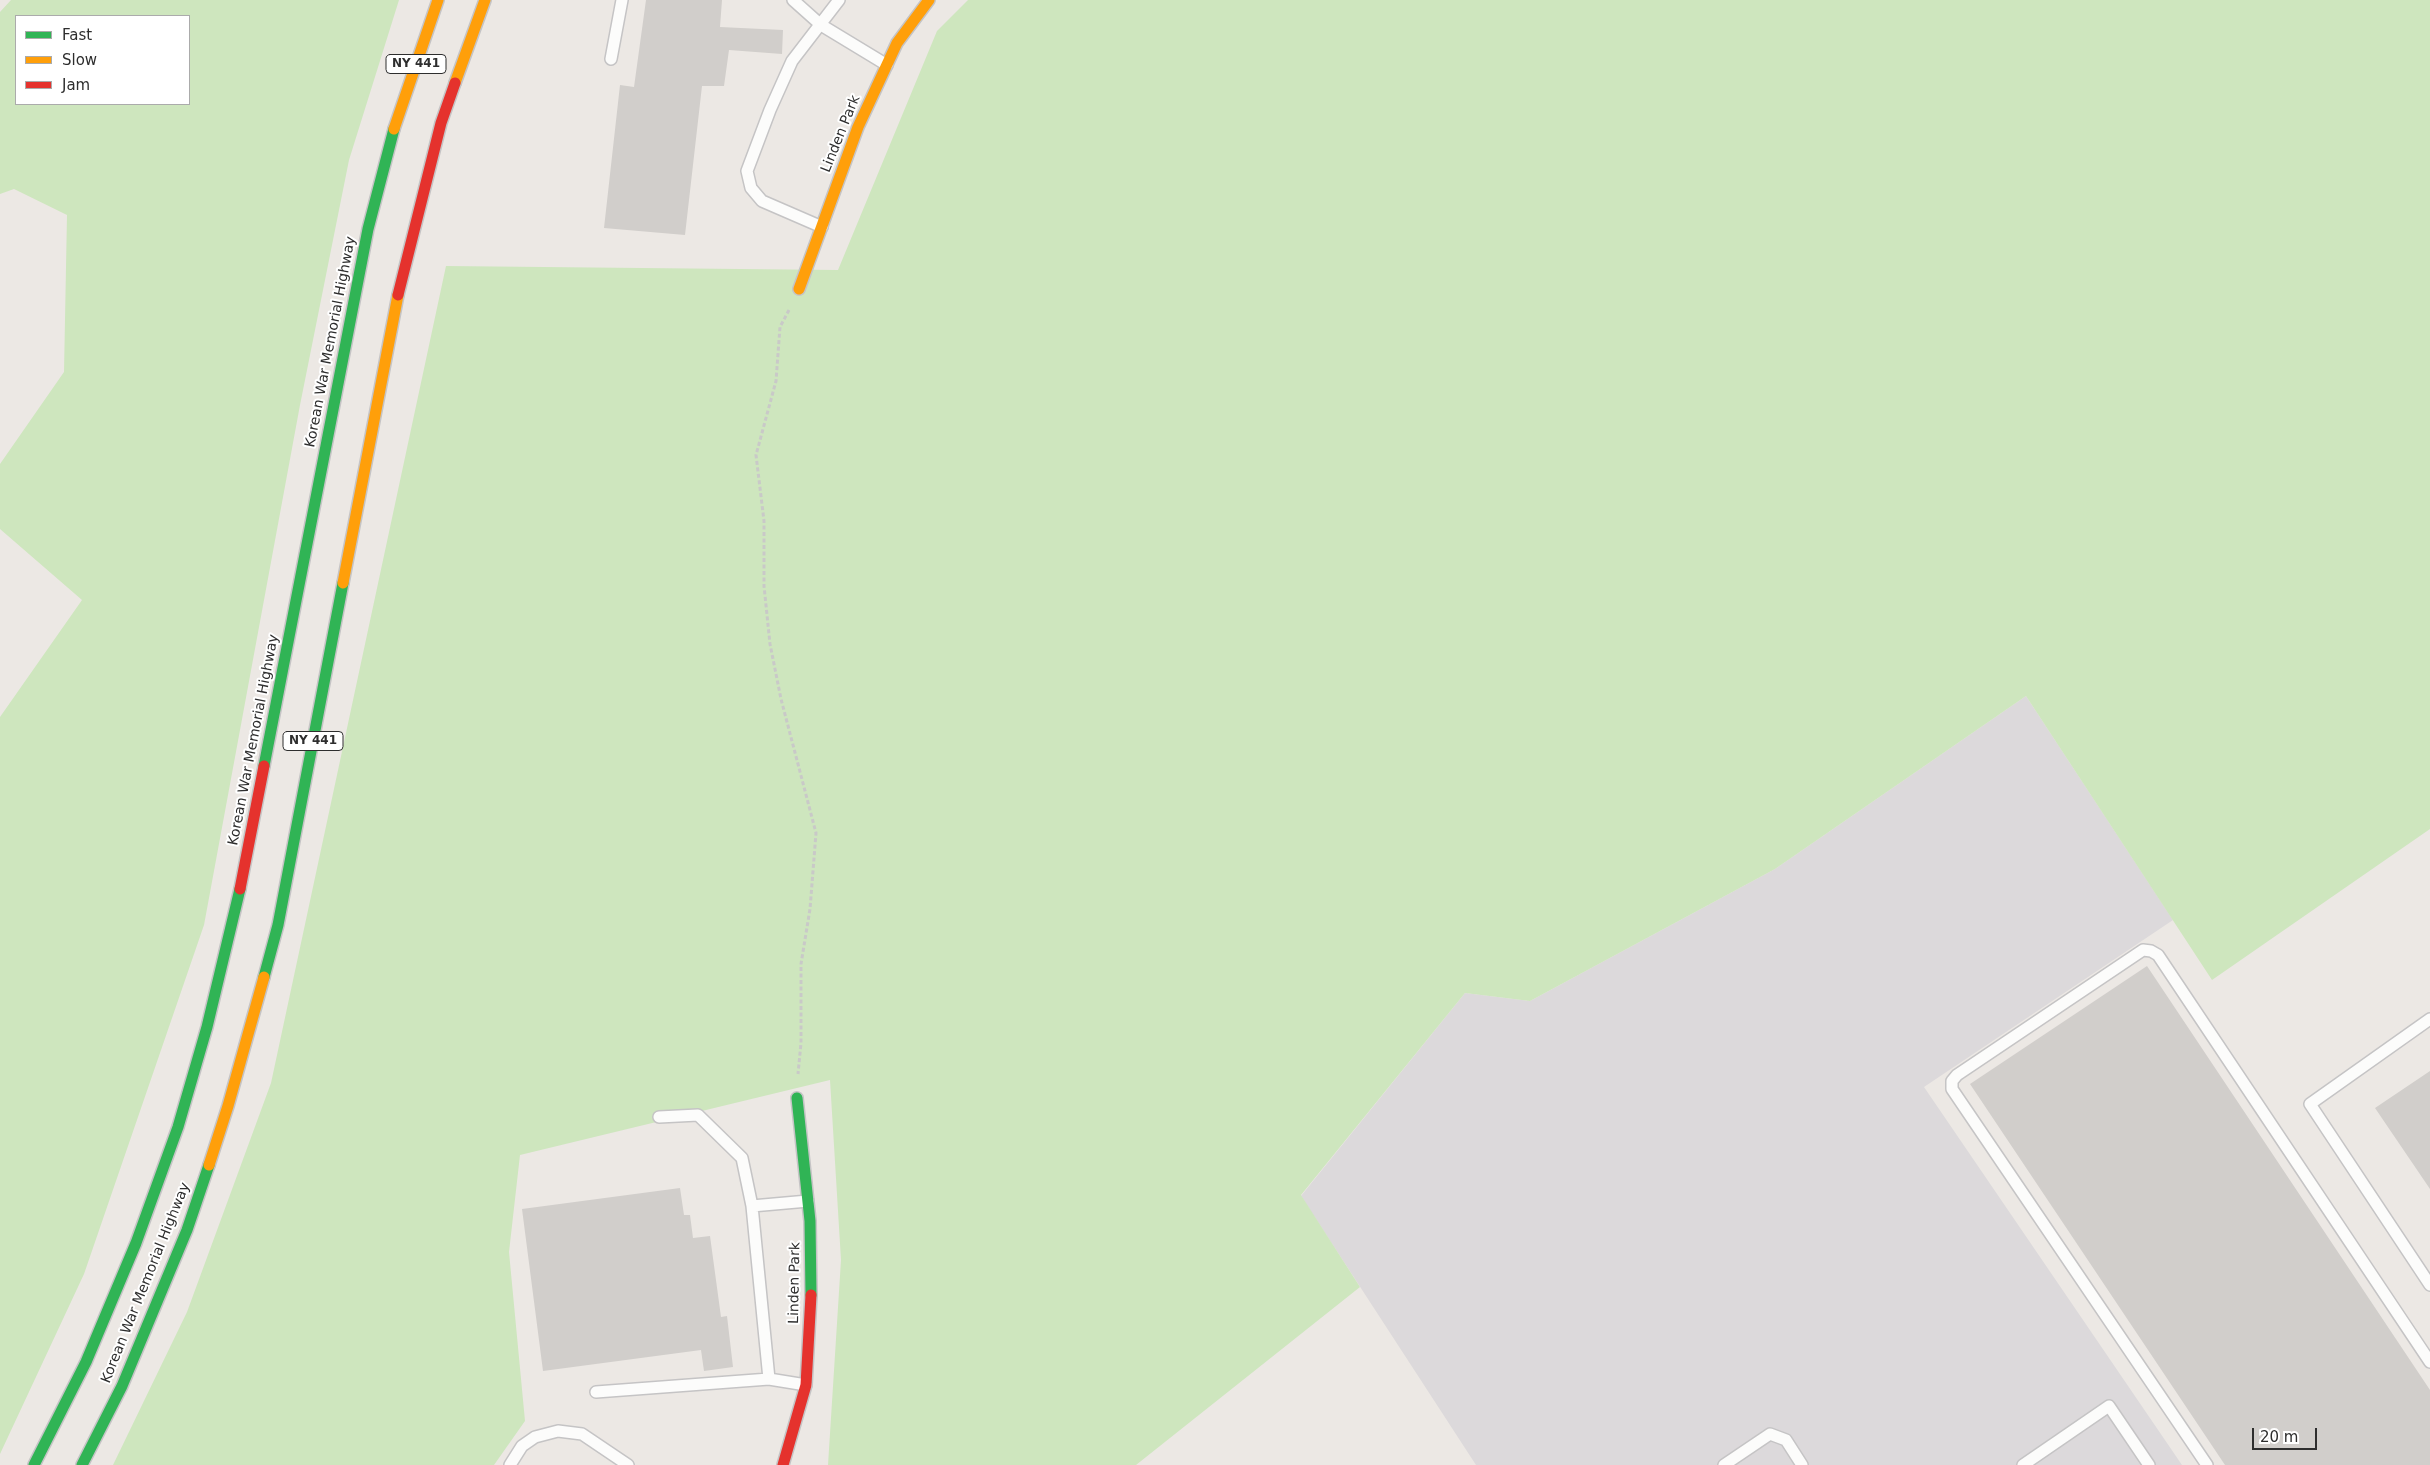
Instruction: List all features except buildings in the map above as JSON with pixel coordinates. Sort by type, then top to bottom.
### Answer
[{"type":"main road","name":"Korean War Memorial Highway","points":[[34,1465],[86,1362],[136,1243],[178,1127],[207,1027],[232,929],[368,229],[394,129],[438,0]]},
{"type":"main road","name":"Korean War Memorial Highway","points":[[82,1465],[122,1386],[187,1230],[234,1087],[278,925],[403,268],[441,123],[485,0]]},
{"type":"main road","name":"Linden Park","points":[[799,290],[858,127],[898,44],[929,0]]},
{"type":"main road","points":[[394,129],[404,63]]},
{"type":"main road","name":"Linden Park","points":[[783,1465],[806,1385],[812,1260],[808,1200],[796,1098]]},
{"type":"lane","points":[[611,59],[622,0]]},
{"type":"lane","points":[[793,0],[820,25],[887,65]]},
{"type":"lane","points":[[822,227],[762,201],[751,188],[748,171],[770,110],[792,61],[839,0]]},
{"type":"lane","points":[[2207,1465],[1952,1089],[1952,1081],[1956,1075],[2143,950],[2151,951],[2158,955],[2430,1362]]},
{"type":"lane","points":[[2430,1019],[2310,1104],[2430,1285]]},
{"type":"lane","points":[[659,1117],[698,1115],[742,1158],[752,1206],[769,1379]]},
{"type":"lane","points":[[752,1206],[808,1200]]},
{"type":"lane","points":[[596,1392],[769,1379],[806,1385]]},
{"type":"lane","points":[[2023,1465],[2109,1406],[2149,1465]]},
{"type":"lane","points":[[510,1465],[522,1446],[535,1436],[558,1431],[582,1434],[628,1465]]},
{"type":"lane","points":[[1724,1465],[1770,1434],[1786,1440],[1802,1465]]},
{"type":"path","points":[[796,1098],[801,1043],[801,964],[810,909],[816,833],[781,699],[770,644],[764,586],[764,521],[756,454],[776,381],[780,327],[799,290]]},
{"type":"shaded area","points":[[2026,696],[2173,920],[1924,1087],[2182,1465],[1476,1465],[1301,1196],[1465,993],[1530,1001],[1775,869]]},
{"type":"green space","points":[[11,0],[399,0],[349,160],[300,405],[204,925],[84,1274],[0,1454],[0,717],[82,600],[0,529],[0,464],[64,372],[67,215],[14,189],[0,194],[0,12]]},
{"type":"green space","points":[[968,0],[2430,0],[2430,829],[2212,980],[2026,696],[1775,869],[1530,1001],[1465,993],[1301,1195],[1360,1287],[1136,1465],[828,1465],[841,1260],[830,1080],[520,1155],[509,1252],[525,1421],[494,1465],[113,1465],[187,1312],[271,1083],[446,266],[838,270],[937,31]]},
{"type":"traffic: fast","points":[[264,766],[368,229],[394,129]]},
{"type":"traffic: fast","points":[[264,977],[278,925],[343,583]]},
{"type":"traffic: fast","points":[[34,1465],[86,1362],[136,1243],[178,1127],[207,1027],[240,889]]},
{"type":"traffic: fast","points":[[797,1098],[810,1221],[811,1295]]},
{"type":"traffic: fast","points":[[82,1465],[122,1386],[187,1230],[209,1165]]},
{"type":"traffic: slow","points":[[394,129],[438,0]]},
{"type":"traffic: slow","points":[[455,83],[485,0]]},
{"type":"traffic: slow","points":[[799,289],[858,127],[897,43],[929,0]]},
{"type":"traffic: slow","points":[[343,583],[398,295]]},
{"type":"traffic: slow","points":[[209,1165],[228,1106],[264,977]]},
{"type":"traffic: jam","points":[[398,295],[441,123],[455,83]]},
{"type":"traffic: jam","points":[[240,889],[264,766]]},
{"type":"traffic: jam","points":[[783,1465],[806,1385],[811,1295]]}]
